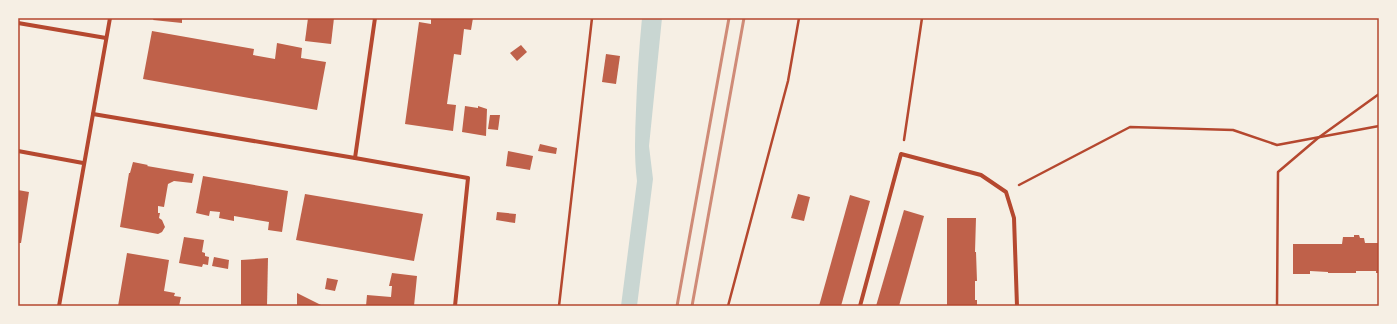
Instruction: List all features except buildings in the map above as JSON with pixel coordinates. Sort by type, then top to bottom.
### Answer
[{"type":"street","points":[[59,306],[110,18]]},
{"type":"street","points":[[355,158],[375,18]]},
{"type":"street","points":[[18,23],[106,38]]},
{"type":"street","points":[[93,114],[468,178],[455,306]]},
{"type":"street","points":[[18,151],[84,163]]},
{"type":"street","points":[[860,306],[901,154],[981,175],[1006,192],[1014,218],[1017,306]]},
{"type":"path","points":[[559,306],[592,18]]},
{"type":"path","points":[[728,306],[788,82],[799,18]]},
{"type":"path","points":[[901,154],[922,18]]},
{"type":"path","points":[[1277,306],[1278,172],[1318,138],[1379,94]]},
{"type":"path","points":[[1006,192],[1130,127],[1233,130],[1277,145],[1379,126]]},
{"type":"shaded area","points":[[642,18],[662,18],[649,146],[653,179],[637,306],[621,306],[637,181],[635,128]]},
{"type":"railway","points":[[677,306],[729,18]]},
{"type":"railway","points":[[692,306],[744,18]]}]
